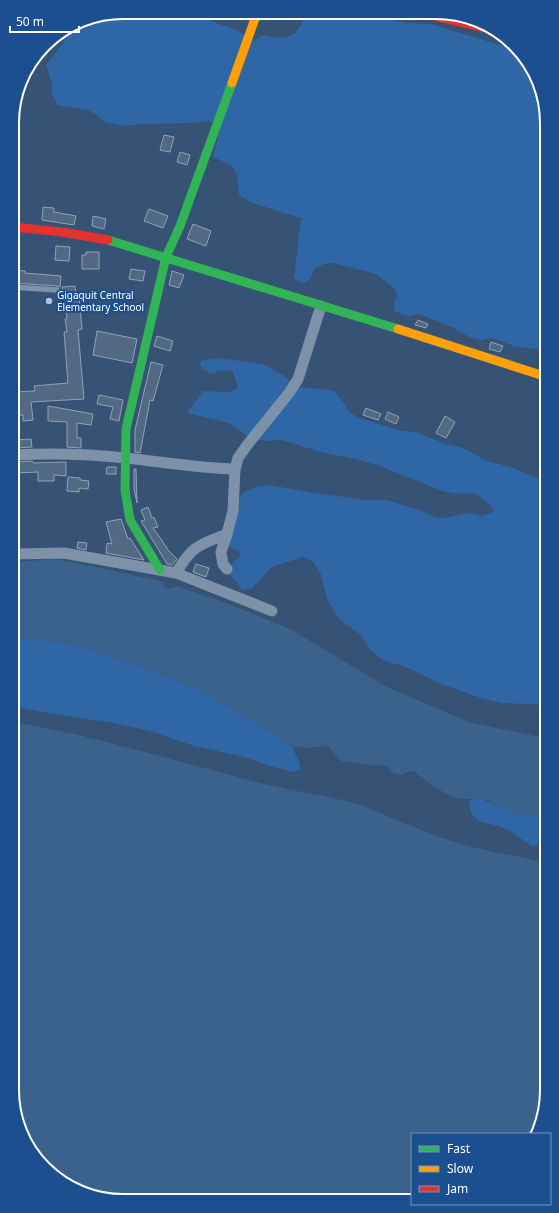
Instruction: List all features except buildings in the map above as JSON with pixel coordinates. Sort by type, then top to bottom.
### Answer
[{"type":"street","points":[[160,570],[130,520],[125,490],[126,429],[166,257],[182,219],[255,19]]},
{"type":"street","points":[[19,227],[34,228],[99,238],[166,257],[540,375]]},
{"type":"street","points":[[228,569],[223,564],[221,552],[233,511],[235,469],[238,458],[290,393],[298,378],[321,306]]},
{"type":"street","points":[[19,455],[58,454],[125,458],[204,468],[235,469]]},
{"type":"street","points":[[176,573],[192,550],[207,541],[227,534]]},
{"type":"street","points":[[19,554],[48,552],[70,554],[176,573],[272,611]]},
{"type":"lane","points":[[19,287],[57,290]]},
{"type":"shaded area","points":[[123,19],[209,19],[237,30],[254,41],[262,35],[282,38],[290,36],[297,31],[303,19],[390,19],[407,23],[430,24],[504,46],[526,71],[532,83],[539,110],[540,348],[514,346],[491,338],[481,340],[471,338],[454,328],[419,314],[409,316],[403,315],[395,311],[394,303],[397,295],[394,288],[376,274],[333,263],[324,264],[314,269],[310,279],[304,284],[294,278],[301,218],[252,203],[239,195],[234,170],[227,163],[213,157],[221,125],[209,121],[123,126],[104,122],[97,115],[88,110],[57,105],[52,93],[52,84],[46,65],[64,42],[63,39],[83,27],[103,21]]},
{"type":"shaded area","points":[[218,358],[263,364],[283,375],[295,386],[334,391],[345,404],[349,412],[359,418],[402,431],[416,432],[448,445],[463,448],[485,460],[514,468],[540,480],[540,705],[501,703],[481,698],[439,683],[404,666],[384,661],[369,649],[361,635],[339,619],[328,601],[320,572],[313,562],[303,557],[272,567],[252,588],[242,591],[239,585],[228,573],[230,565],[240,557],[240,552],[228,546],[233,519],[240,498],[243,493],[256,487],[270,485],[314,493],[368,500],[386,500],[420,510],[436,518],[470,513],[482,516],[493,512],[492,507],[475,493],[459,494],[442,491],[380,466],[356,459],[321,452],[281,440],[267,441],[250,438],[229,423],[187,413],[203,391],[230,392],[238,387],[232,370],[219,371],[210,374],[201,367],[200,361]]},
{"type":"shaded area","points":[[57,559],[156,580],[163,582],[165,588],[170,589],[177,586],[229,604],[292,630],[387,687],[469,722],[540,737],[540,817],[522,815],[488,800],[452,796],[427,782],[414,771],[401,775],[392,772],[386,765],[375,766],[341,761],[328,746],[304,748],[293,746],[212,697],[183,683],[140,666],[71,644],[19,638],[19,562]]},
{"type":"shaded area","points":[[19,638],[71,644],[140,666],[183,683],[212,697],[293,746],[300,770],[293,772],[244,757],[194,746],[154,732],[114,723],[19,708]]},
{"type":"shaded area","points":[[19,723],[104,741],[265,784],[353,803],[452,841],[540,862],[540,1097],[538,1110],[530,1133],[411,1133],[411,1194],[116,1194],[90,1188],[65,1176],[50,1163],[33,1142],[23,1117],[19,1090]]},
{"type":"shaded area","points":[[479,799],[520,814],[540,817],[540,843],[533,847],[504,828],[485,823],[475,818],[470,808],[469,800]]},
{"type":"traffic: fast","points":[[160,570],[130,520],[125,490],[126,429],[166,257],[180,226],[232,83]]},
{"type":"traffic: fast","points":[[108,240],[398,329]]},
{"type":"traffic: slow","points":[[232,83],[255,19]]},
{"type":"traffic: slow","points":[[398,329],[540,375]]},
{"type":"traffic: jam","points":[[19,228],[62,232],[108,240]]},
{"type":"place","name":"Gigaquit Central Elementary School","points":[[49,301]]}]
